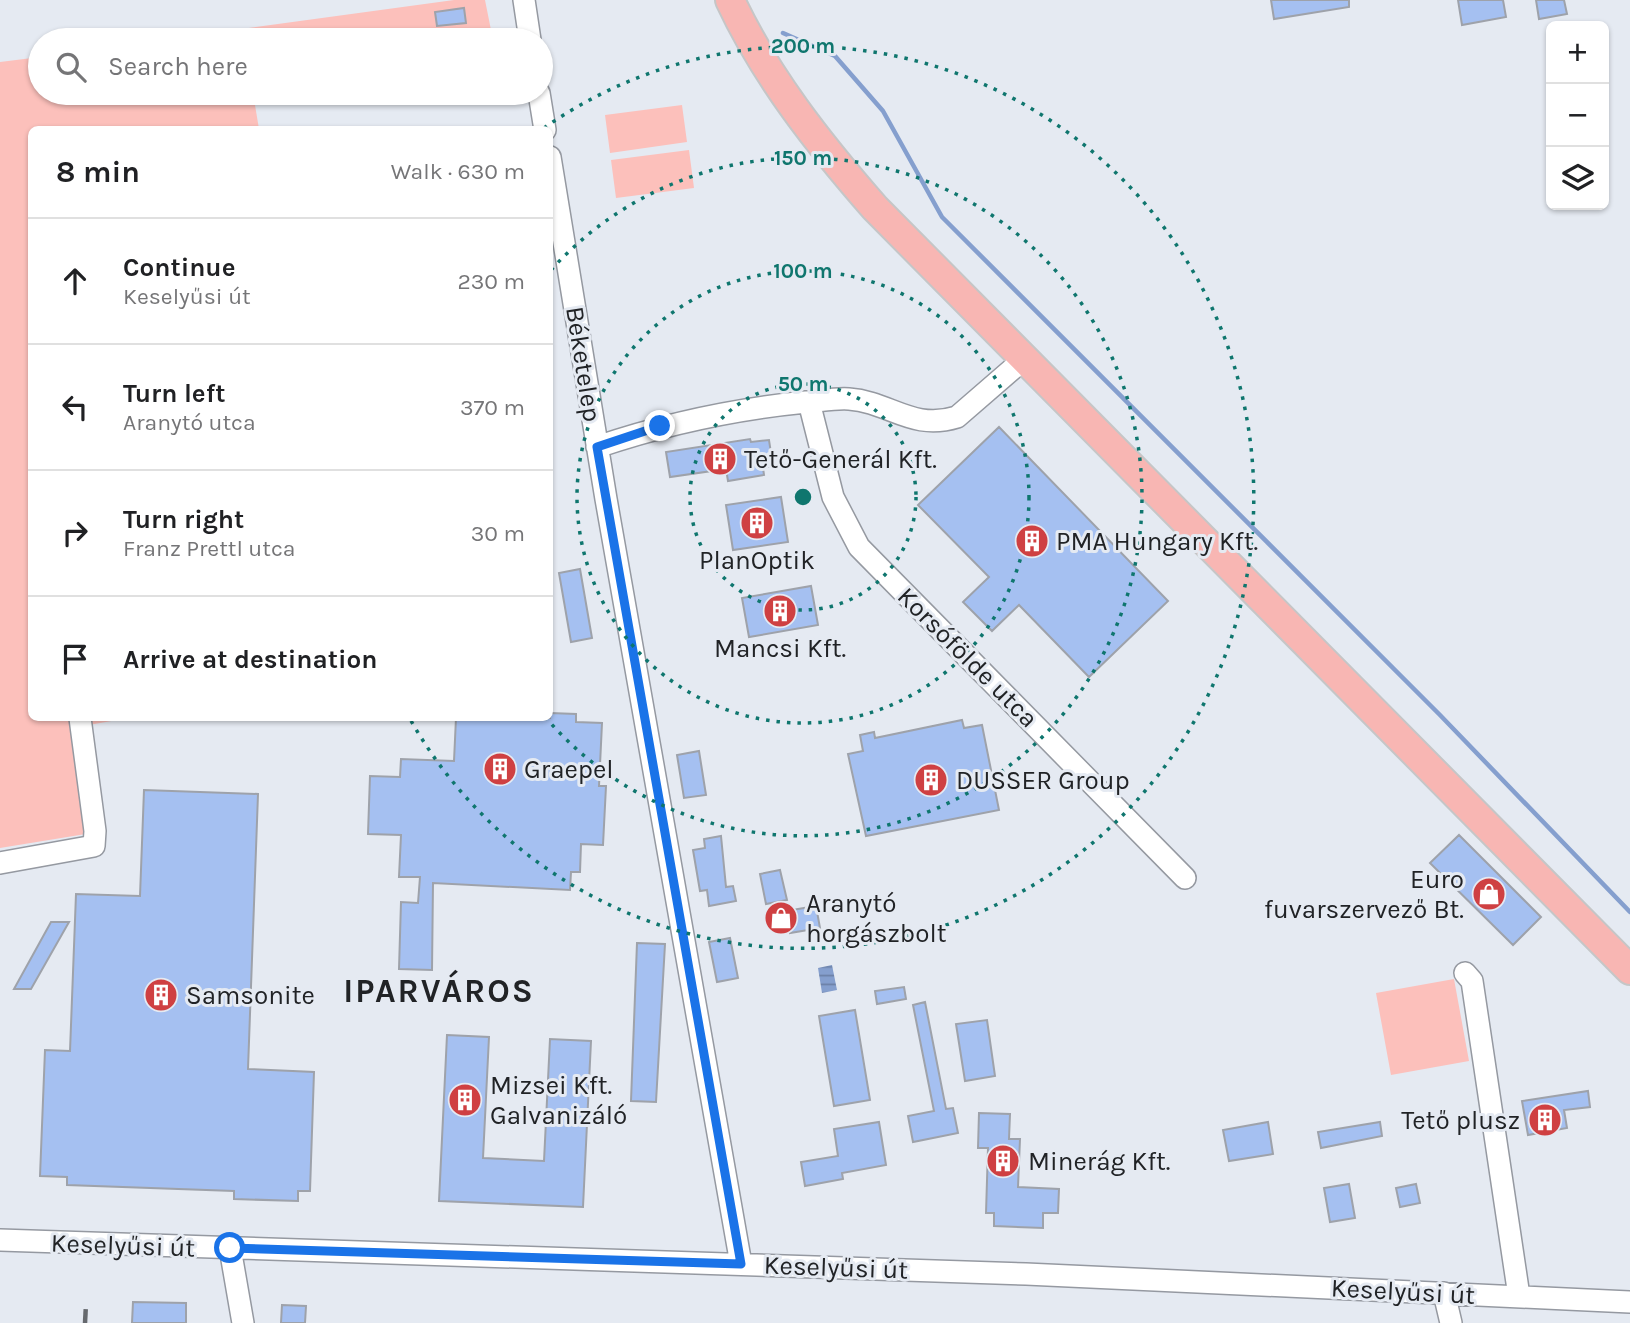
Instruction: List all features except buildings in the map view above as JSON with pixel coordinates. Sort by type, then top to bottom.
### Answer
[{"type":"main road","points":[[730,0],[766,67],[844,173],[875,208],[1630,970]]},
{"type":"street","points":[[524,0],[528,28]]},
{"type":"street","points":[[541,105],[544,126]]},
{"type":"street","name":"Béketelep","points":[[553,176],[597,447],[741,1264]]},
{"type":"street","points":[[597,447],[660,426],[809,402],[848,399],[921,422],[944,421],[957,417],[1024,359]]},
{"type":"street","name":"Korsófölde utca","points":[[809,402],[833,497],[859,547],[1185,878]]},
{"type":"street","points":[[0,863],[94,846],[95,831],[80,721]]},
{"type":"street","points":[[1465,973],[1472,981],[1519,1296]]},
{"type":"street","name":"Keselyűsi út","points":[[0,1240],[741,1264],[1630,1302]]},
{"type":"street","points":[[230,1248],[243,1323]]},
{"type":"street","points":[[1444,1293],[1451,1323]]},
{"type":"shaded area","points":[[454,0],[485,0],[491,28],[249,28]]},
{"type":"shaded area","points":[[28,58],[28,105],[255,105],[258,126],[28,126],[28,721],[111,721],[89,725],[104,831],[0,848],[0,62]]},
{"type":"shaded area","points":[[682,105],[687,142],[610,153],[605,115]]},
{"type":"shaded area","points":[[689,150],[694,188],[616,198],[611,160]]},
{"type":"shaded area","points":[[1454,979],[1469,1061],[1391,1075],[1376,993]]},
{"type":"water","points":[[832,965],[837,990],[822,993],[818,968]]},
{"type":"waterway","points":[[783,33],[835,56],[883,111],[942,217],[1439,714],[1630,912]]},
{"type":"railway","points":[[85,1323],[86,1304]]},
{"type":"place","name":"Tető-Generál Kft.","points":[[720,459]]},
{"type":"place","name":"PlanOptik","points":[[757,523]]},
{"type":"place","name":"PMA Hungary Kft.","points":[[1032,541]]},
{"type":"place","name":"Mancsi Kft.","points":[[780,611]]},
{"type":"place","name":"Graepel","points":[[500,769]]},
{"type":"place","name":"DUSSER Group","points":[[931,780]]},
{"type":"place","name":"Euro fuvarszervező Bt.","points":[[1489,894]]},
{"type":"place","name":"Aranytó horgászbolt","points":[[781,918]]},
{"type":"place","name":"Samsonite","points":[[161,995]]},
{"type":"place","name":"Mizsei Kft. Galvanizáló","points":[[465,1100]]},
{"type":"place","name":"Tető plusz","points":[[1545,1120]]},
{"type":"place","name":"Minerág Kft.","points":[[1003,1161]]},
{"type":"district","name":"IPARVÁROS","points":[[439,990]]},
{"type":"route","points":[[230,1248],[741,1264],[597,447],[660,426]]}]
